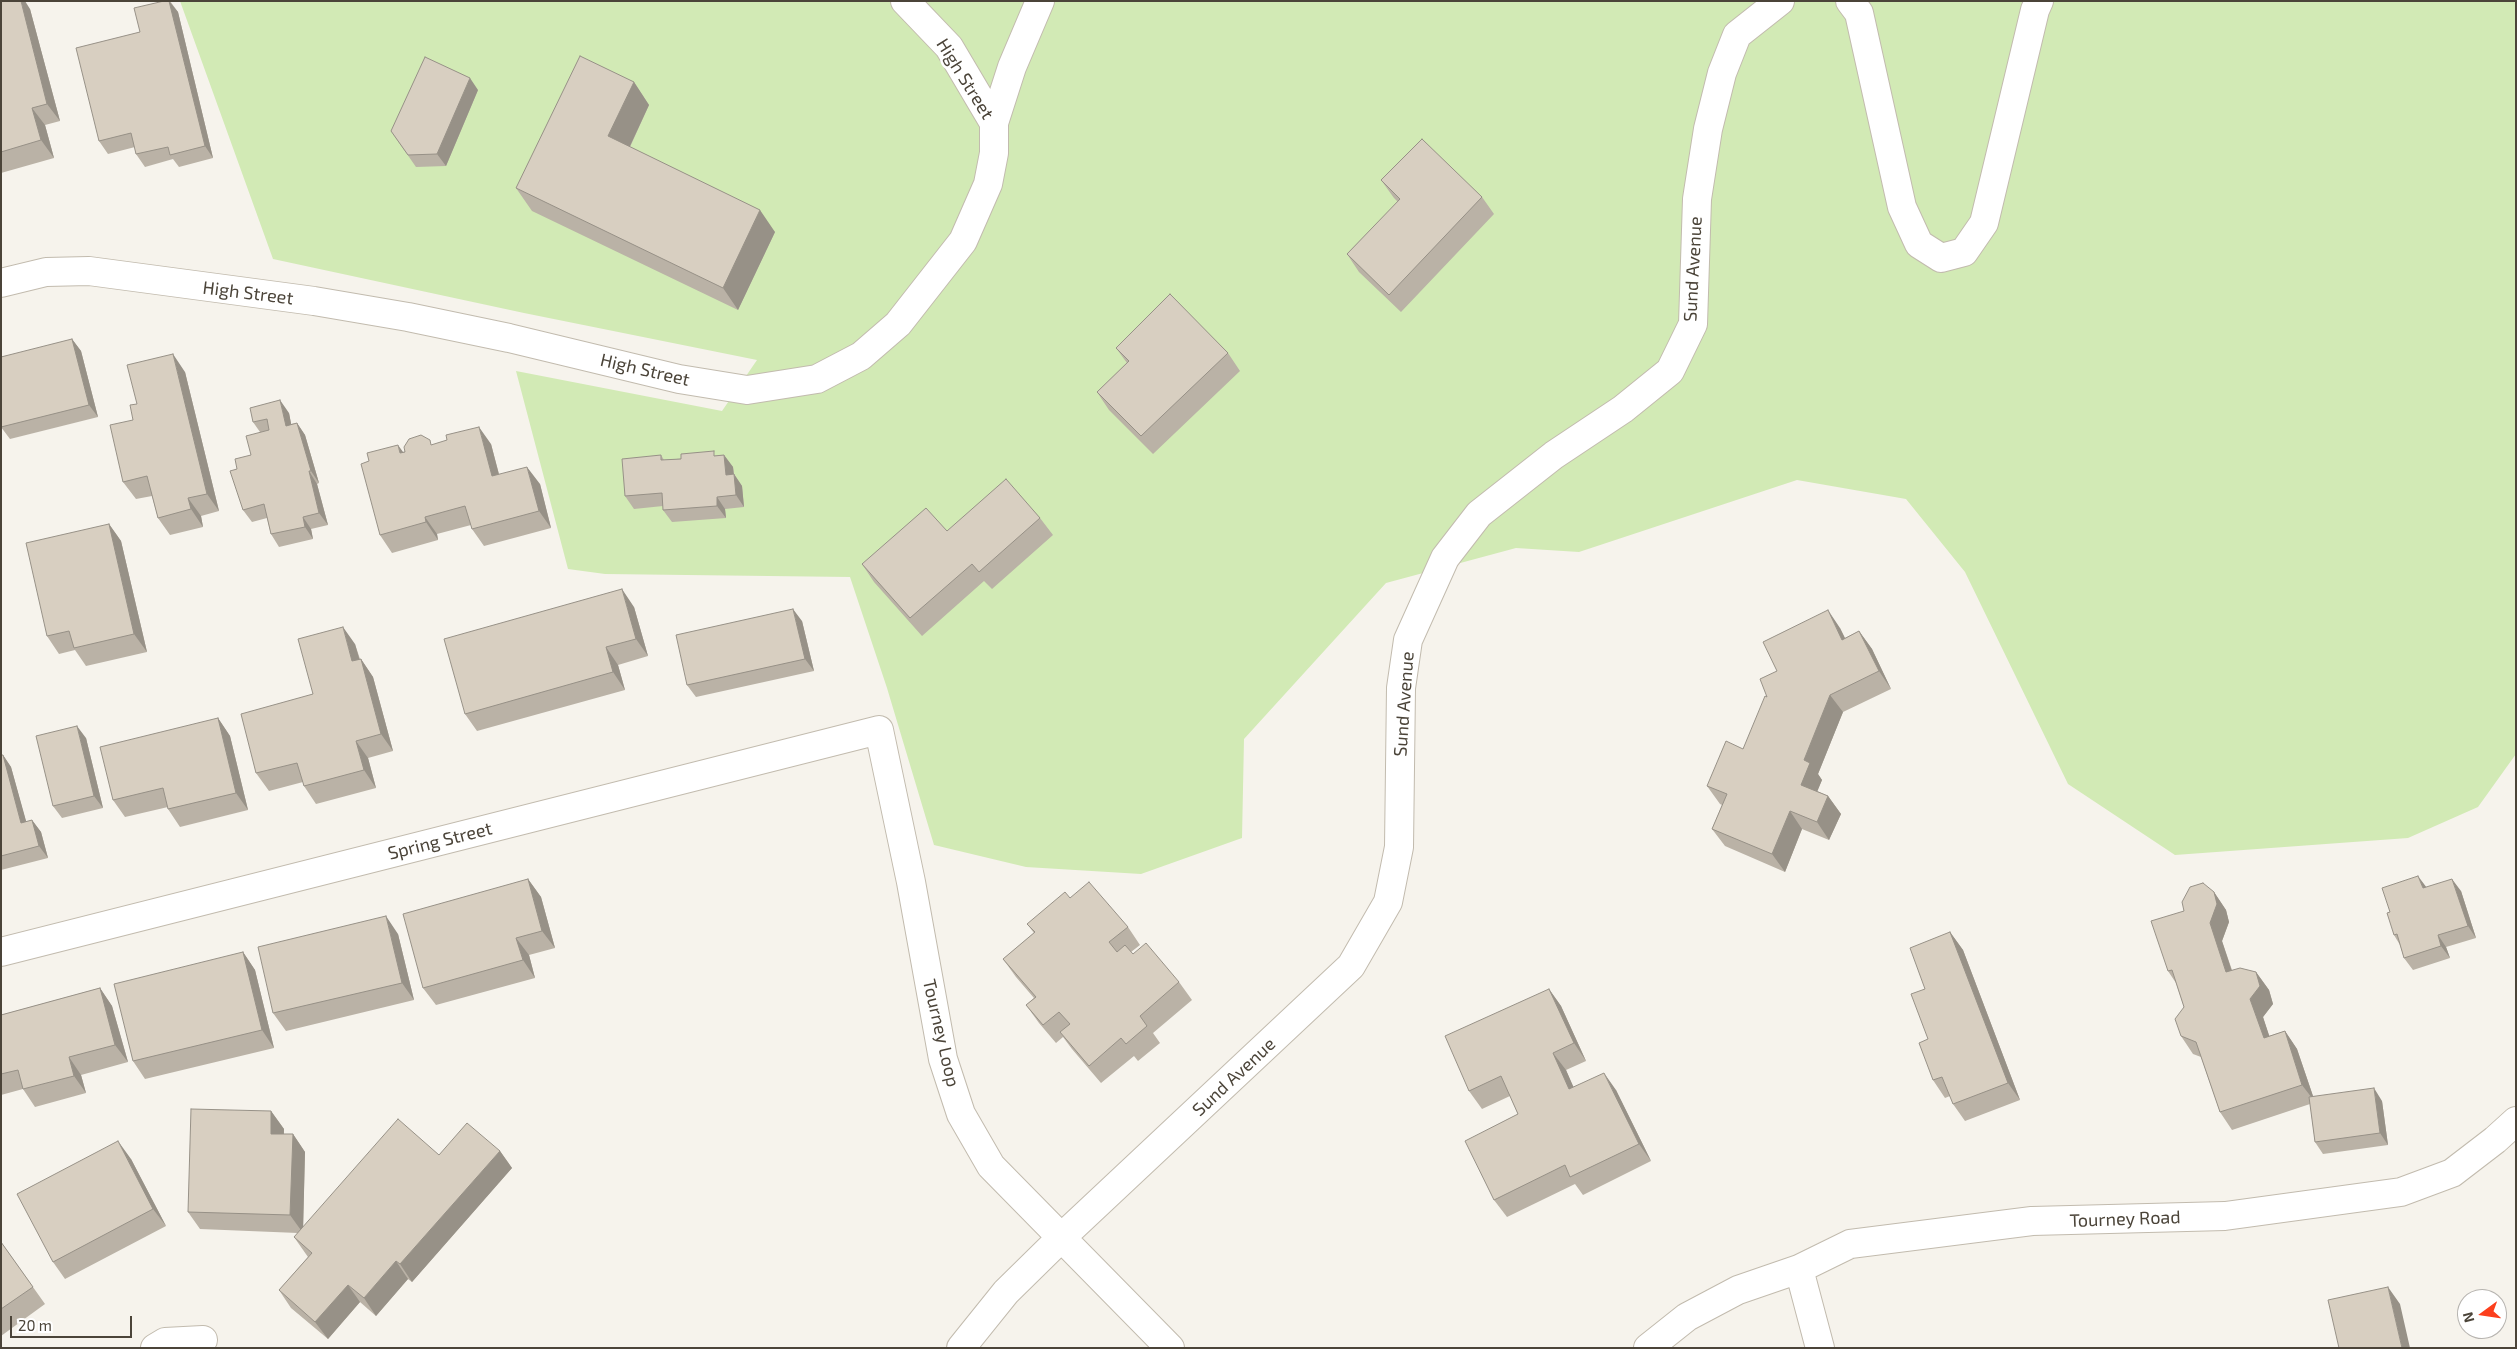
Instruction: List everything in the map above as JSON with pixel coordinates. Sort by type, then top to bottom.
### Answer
[{"type":"street","name":"High Street","points":[[1,283],[46,272],[89,271],[314,301],[417,319],[509,338],[680,379],[747,390],[817,378],[862,356],[898,324],[963,241],[988,184],[994,152],[994,123],[949,47],[904,1]]},
{"type":"street","points":[[994,123],[1012,67],[1040,1]]},
{"type":"street","name":"Sund Avenue","points":[[962,1348],[1006,1292],[1062,1237],[1351,966],[1388,902],[1399,847],[1401,688],[1408,640],[1445,558],[1479,514],[1554,455],[1623,409],[1670,371],[1693,324],[1697,199],[1708,129],[1722,73],[1737,35],[1780,1]]},
{"type":"street","points":[[1850,1],[1859,13],[1902,207],[1919,244],[1941,258],[1964,252],[1984,223],[2035,10],[2039,1]]},
{"type":"street","name":"Tourney Loop","points":[[879,730],[911,882],[943,1059],[961,1114],[992,1166],[1170,1348]]},
{"type":"street","name":"Spring Street","points":[[1,952],[879,730]]},
{"type":"street","name":"Tourney Road","points":[[1799,1269],[1850,1244],[2032,1221],[2225,1216],[2401,1192],[2452,1173],[2495,1140],[2516,1121]]},
{"type":"street","points":[[1648,1348],[1687,1317],[1738,1290],[1799,1269],[1820,1348]]},
{"type":"street","points":[[155,1348],[165,1342],[203,1340]]},
{"type":"green space","points":[[180,1],[2516,1],[2516,754],[2478,807],[2408,838],[2175,855],[2068,784],[1965,572],[1906,499],[1797,480],[1579,552],[1516,548],[1386,583],[1244,739],[1242,838],[1141,874],[1026,867],[934,845],[887,688],[850,577],[605,574],[568,569],[516,371],[722,411],[757,360],[524,313],[273,259]]},
{"type":"building","points":[[1,1],[21,1],[47,104],[32,108],[41,140],[1,152]]},
{"type":"building","points":[[169,1],[205,146],[170,155],[168,147],[136,154],[131,133],[99,141],[76,48],[140,32],[134,8]]},
{"type":"building","points":[[580,56],[634,82],[608,136],[760,210],[723,288],[516,188]]},
{"type":"building","points":[[425,57],[470,78],[437,154],[408,155],[391,131]]},
{"type":"building","points":[[1422,139],[1482,197],[1389,295],[1347,254],[1400,199],[1381,180]]},
{"type":"building","points":[[1170,294],[1228,353],[1141,436],[1097,392],[1129,361],[1116,348]]},
{"type":"building","points":[[72,339],[89,405],[1,427],[1,357]]},
{"type":"building","points":[[173,354],[207,494],[188,498],[191,509],[158,518],[147,476],[123,482],[110,425],[133,420],[130,405],[137,404],[127,365]]},
{"type":"building","points":[[280,400],[286,426],[297,423],[311,471],[309,471],[319,513],[303,517],[305,527],[271,534],[264,504],[243,510],[230,471],[237,469],[235,459],[251,455],[246,436],[269,430],[267,419],[253,422],[250,408]]},
{"type":"building","points":[[479,427],[492,476],[527,467],[539,511],[472,529],[465,506],[425,517],[426,522],[380,535],[361,464],[369,461],[367,453],[398,445],[400,453],[405,452],[404,447],[409,439],[421,435],[430,440],[431,445],[447,440],[446,435]]},
{"type":"building","points":[[714,451],[714,456],[724,455],[726,475],[734,474],[736,495],[717,497],[717,506],[663,510],[662,493],[625,496],[622,459],[661,455],[661,460],[681,459],[681,454]]},
{"type":"building","points":[[1006,479],[1040,518],[979,572],[972,564],[910,618],[862,564],[926,508],[947,531]]},
{"type":"building","points":[[109,524],[134,634],[74,648],[69,631],[47,636],[26,543]]},
{"type":"building","points":[[622,589],[636,639],[606,647],[613,672],[465,714],[444,639]]},
{"type":"building","points":[[793,609],[805,659],[687,685],[676,635]]},
{"type":"building","points":[[1828,610],[1842,640],[1859,631],[1879,671],[1830,695],[1804,760],[1810,763],[1801,785],[1828,796],[1817,822],[1790,811],[1772,854],[1712,829],[1727,794],[1707,786],[1726,741],[1743,749],[1765,696],[1767,697],[1760,679],[1777,671],[1763,642]]},
{"type":"building","points":[[343,627],[352,661],[361,659],[381,734],[356,741],[364,770],[304,786],[297,763],[256,773],[241,714],[313,694],[298,639]]},
{"type":"building","points":[[218,718],[236,793],[168,809],[163,788],[113,800],[100,747]]},
{"type":"building","points":[[77,726],[94,796],[53,806],[36,736]]},
{"type":"building","points":[[1,755],[3,755],[21,823],[32,820],[39,846],[1,856]]},
{"type":"building","points":[[2418,876],[2423,888],[2452,879],[2468,926],[2438,935],[2441,946],[2404,958],[2397,934],[2394,935],[2387,913],[2390,912],[2382,888]]},
{"type":"building","points":[[528,879],[542,931],[516,938],[523,960],[423,988],[403,914]]},
{"type":"building","points":[[1089,882],[1128,927],[1109,942],[1117,952],[1125,945],[1133,954],[1146,943],[1179,982],[1140,1016],[1147,1026],[1126,1044],[1121,1038],[1089,1066],[1060,1032],[1070,1024],[1059,1012],[1043,1025],[1026,1005],[1036,997],[1003,959],[1035,932],[1027,924],[1065,892],[1070,898]]},
{"type":"building","points":[[2203,883],[2214,892],[2217,904],[2210,923],[2226,972],[2240,968],[2256,972],[2260,986],[2250,999],[2264,1038],[2285,1031],[2302,1085],[2220,1112],[2196,1042],[2181,1036],[2175,1019],[2184,1007],[2172,970],[2168,971],[2151,921],[2184,911],[2182,902],[2190,887]]},
{"type":"building","points":[[386,916],[402,983],[273,1013],[258,947]]},
{"type":"building","points":[[1950,932],[2008,1083],[1953,1104],[1942,1077],[1933,1080],[1919,1043],[1928,1039],[1911,994],[1925,989],[1910,948]]},
{"type":"building","points":[[243,952],[262,1030],[133,1061],[114,984]]},
{"type":"building","points":[[100,988],[115,1045],[69,1057],[74,1076],[23,1089],[18,1070],[1,1074],[1,1015]]},
{"type":"building","points":[[1549,989],[1574,1043],[1553,1053],[1569,1089],[1604,1073],[1639,1144],[1570,1177],[1565,1165],[1494,1200],[1465,1141],[1518,1114],[1501,1076],[1469,1091],[1445,1036]]},
{"type":"building","points":[[2374,1088],[2380,1133],[2315,1142],[2309,1097]]},
{"type":"building","points":[[191,1109],[271,1111],[271,1134],[293,1134],[290,1215],[188,1212]]},
{"type":"building","points":[[398,1119],[439,1155],[467,1123],[500,1151],[400,1264],[396,1261],[364,1298],[348,1285],[315,1322],[279,1290],[312,1253],[294,1237]]},
{"type":"building","points":[[118,1141],[153,1209],[53,1262],[17,1194]]},
{"type":"building","points":[[1,1242],[33,1287],[1,1309]]},
{"type":"building","points":[[2388,1287],[2402,1348],[2339,1348],[2328,1300]]}]
